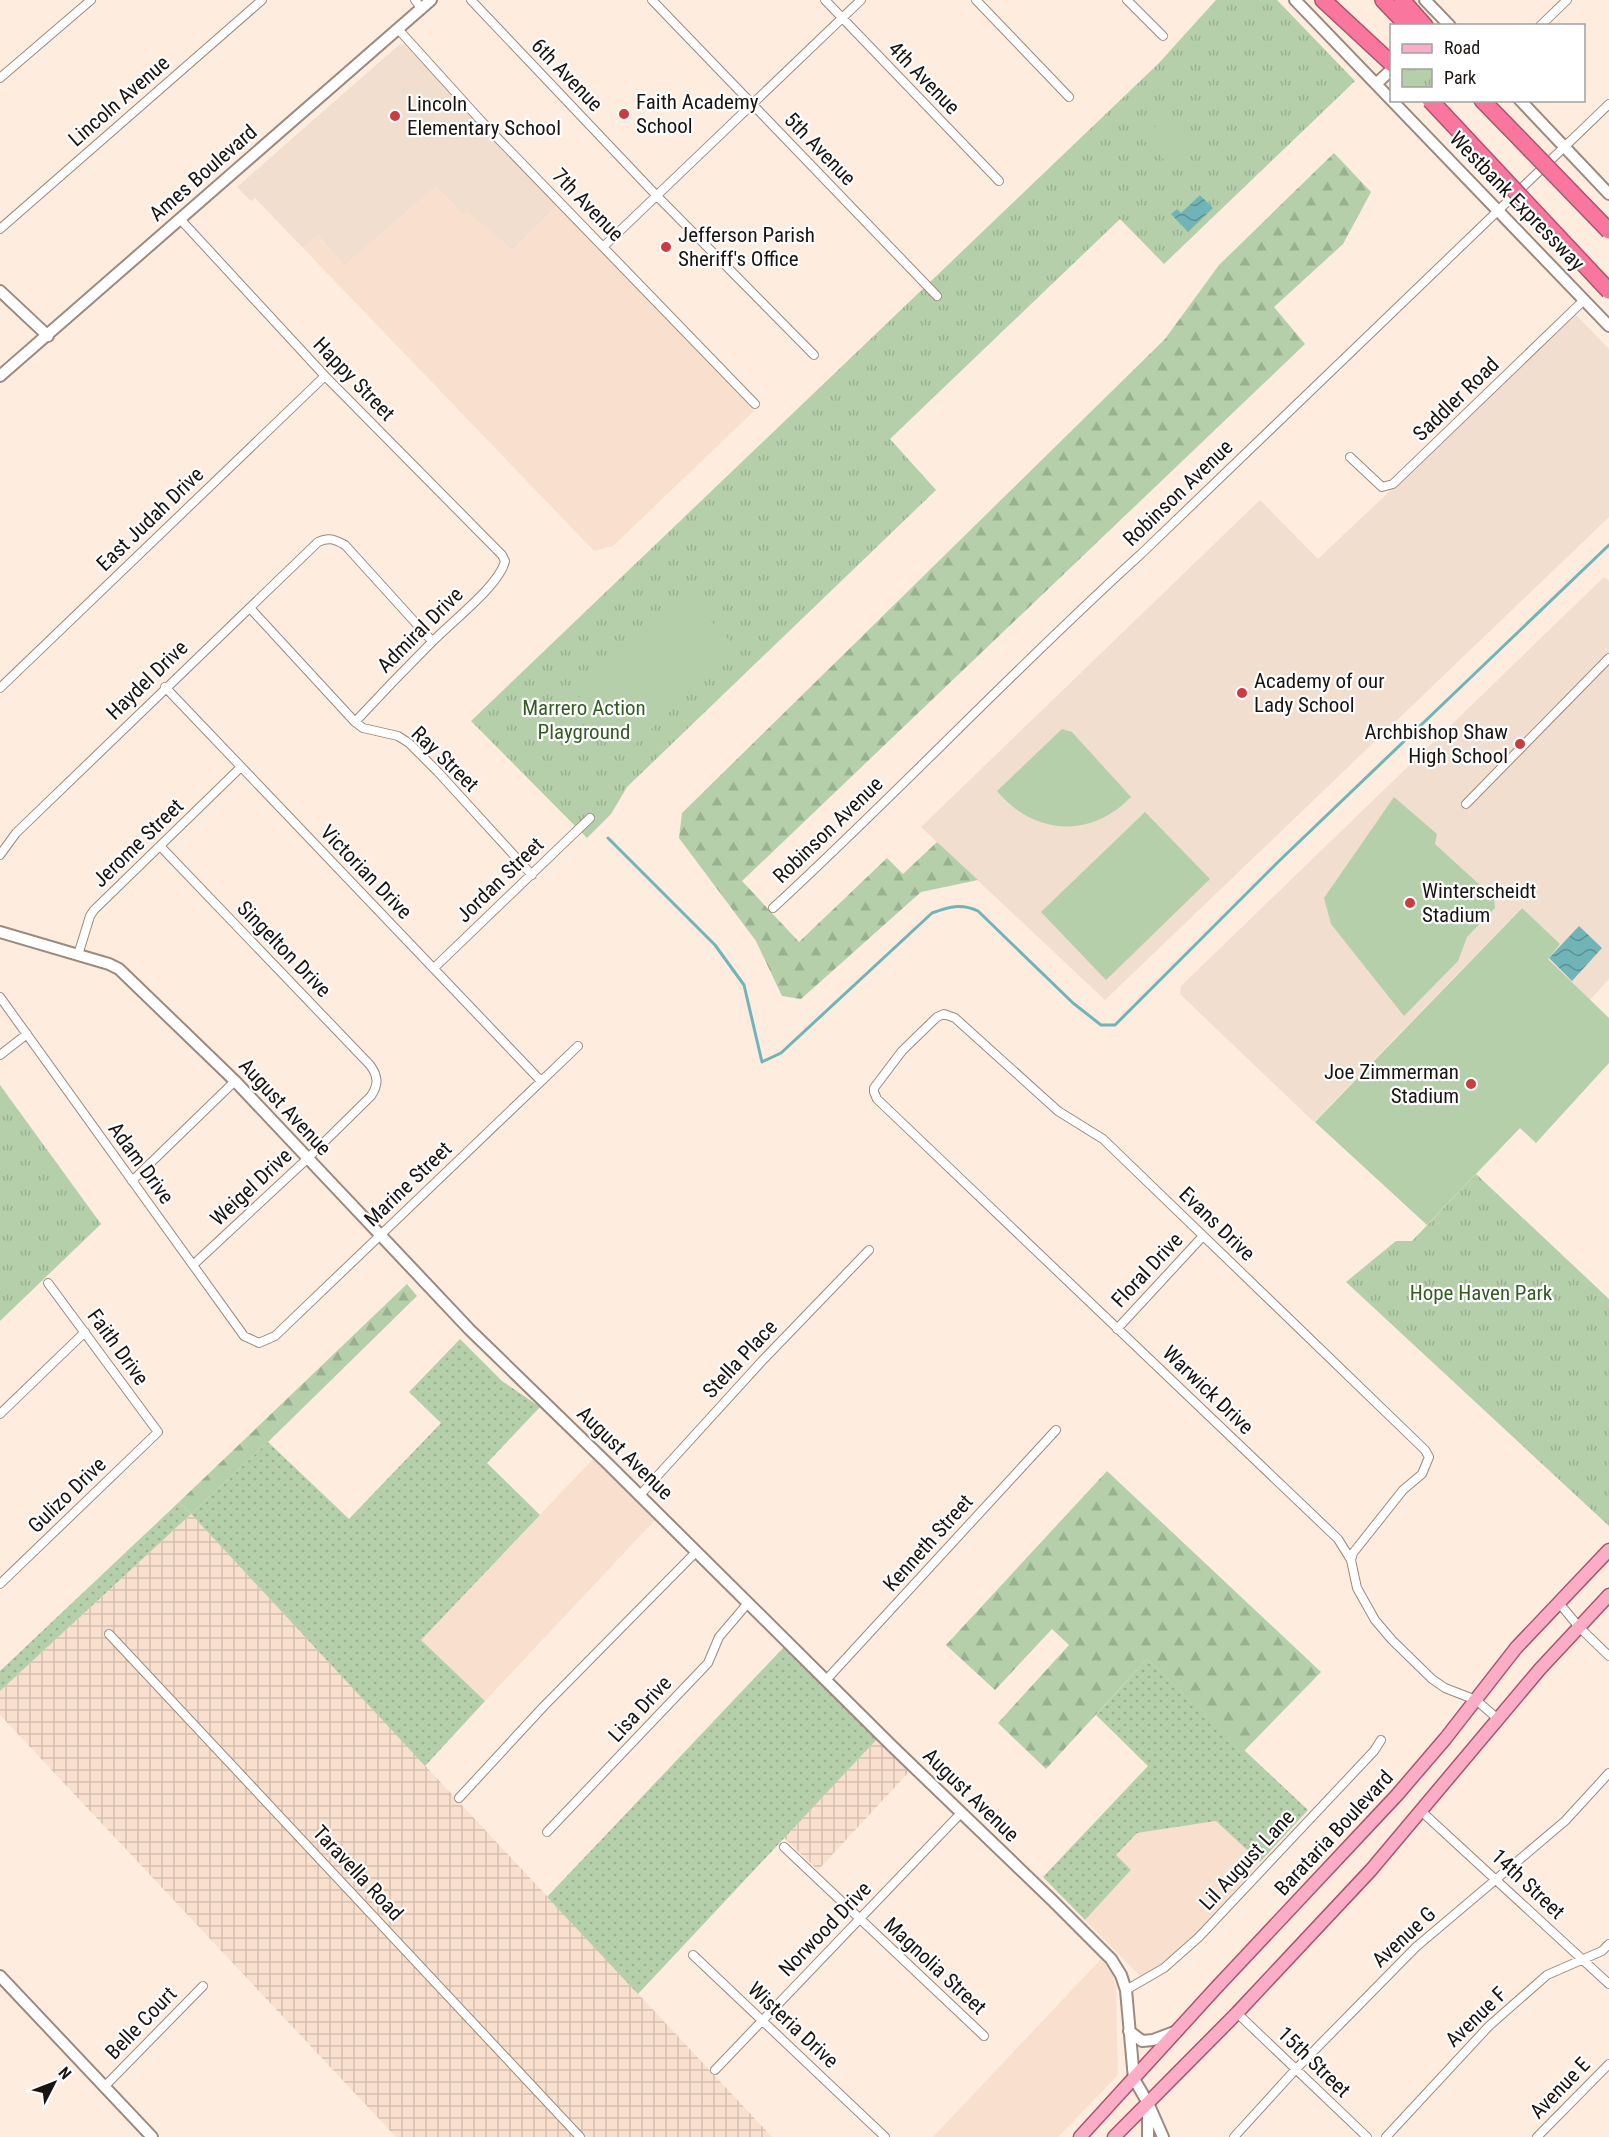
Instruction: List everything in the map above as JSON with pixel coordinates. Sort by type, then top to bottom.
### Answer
[{"type":"highway","points":[[1323,0],[1390,60]]},
{"type":"highway","points":[[1334,0],[1390,60]]},
{"type":"highway","points":[[1383,0],[1406,24]]},
{"type":"highway","points":[[1402,0],[1423,24]]},
{"type":"highway","name":"Westbank Expressway","points":[[1432,102],[1609,291]]},
{"type":"highway","points":[[1484,102],[1609,231]]},
{"type":"highway","points":[[1494,102],[1509,118],[1520,139]]},
{"type":"main road","name":"Barataria Boulevard","points":[[1080,2137],[1397,1795],[1516,1648],[1609,1550]]},
{"type":"main road","points":[[1114,2137],[1237,2013],[1371,1870],[1498,1719],[1609,1595]]},
{"type":"street","points":[[0,78],[91,0]]},
{"type":"street","name":"Lincoln Avenue","points":[[0,229],[262,0]]},
{"type":"street","name":"Ames Boulevard","points":[[0,376],[398,29],[418,4],[431,0]]},
{"type":"street","name":"6th Avenue","points":[[471,0],[656,195],[814,355]]},
{"type":"street","name":"5th Avenue","points":[[652,0],[937,296]]},
{"type":"street","name":"4th Avenue","points":[[825,0],[999,181]]},
{"type":"street","points":[[604,246],[861,0]]},
{"type":"street","points":[[976,0],[1069,97]]},
{"type":"street","points":[[1127,0],[1162,36]]},
{"type":"street","name":"Westbank Expressway","points":[[1295,0],[1390,99]]},
{"type":"street","points":[[1425,0],[1444,23]]},
{"type":"street","points":[[1542,24],[1567,0]]},
{"type":"street","name":"7th Avenue","points":[[398,29],[483,123],[755,404]]},
{"type":"street","points":[[1376,84],[1390,71]]},
{"type":"street","name":"Westbank Expressway","points":[[1393,102],[1609,327]]},
{"type":"street","points":[[1522,102],[1609,194]]},
{"type":"street","name":"Robinson Avenue","points":[[772,908],[832,853],[1092,599],[1499,212],[1609,104]]},
{"type":"street","name":"Happy Street","points":[[180,219],[324,376],[502,555],[505,561]]},
{"type":"street","points":[[1,293],[48,336]]},
{"type":"street","name":"Saddler Road","points":[[1350,457],[1382,487],[1393,484],[1584,300]]},
{"type":"street","name":"East Judah Drive","points":[[0,688],[324,376]]},
{"type":"street","name":"Haydel Drive","points":[[0,855],[16,833],[165,687],[310,548],[326,538],[334,539],[345,545],[432,641]]},
{"type":"street","name":"Admiral Drive","points":[[355,722],[432,641],[489,586],[502,571],[505,561]]},
{"type":"street","name":"Ray Street","points":[[250,608],[355,722],[363,728],[398,736],[409,743],[532,875]]},
{"type":"street","points":[[1466,804],[1609,658]]},
{"type":"street","name":"Victorian Drive","points":[[165,687],[542,1081]]},
{"type":"street","name":"Jerome Street","points":[[78,955],[94,909],[241,768]]},
{"type":"street","name":"Jordan Street","points":[[434,968],[590,818]]},
{"type":"street","name":"Singelton Drive","points":[[160,846],[370,1065],[378,1080]]},
{"type":"street","name":"August Avenue","points":[[0,932],[109,964],[119,969],[235,1081],[470,1330],[1111,1959],[1121,1975],[1126,1990],[1134,2079]]},
{"type":"street","name":"Adam Drive","points":[[0,997],[244,1336],[259,1343]]},
{"type":"street","name":"Evans Drive","points":[[874,1092],[874,1088],[902,1051],[937,1017],[944,1014],[955,1018],[1058,1111],[1103,1139],[1425,1450],[1429,1457],[1422,1474],[1403,1490],[1353,1552],[1351,1560]]},
{"type":"street","points":[[0,1055],[27,1034]]},
{"type":"street","name":"Marine Street","points":[[259,1343],[275,1336],[578,1046]]},
{"type":"street","name":"Weigel Drive","points":[[193,1265],[371,1096],[378,1080]]},
{"type":"street","points":[[132,1181],[235,1081]]},
{"type":"street","name":"Warwick Drive","points":[[874,1092],[877,1099],[1338,1539],[1351,1560],[1357,1588],[1375,1620],[1392,1640],[1432,1679],[1445,1688],[1476,1700],[1498,1719]]},
{"type":"street","name":"Floral Drive","points":[[1117,1329],[1203,1236]]},
{"type":"street","name":"Stella Place","points":[[640,1495],[762,1361],[869,1250]]},
{"type":"street","name":"Faith Drive","points":[[48,1283],[158,1432]]},
{"type":"street","points":[[0,1414],[85,1332]]},
{"type":"street","name":"Kenneth Street","points":[[827,1679],[1056,1430]]},
{"type":"street","name":"Gulizo Drive","points":[[0,1584],[158,1432]]},
{"type":"street","points":[[459,1798],[544,1706],[697,1551]]},
{"type":"street","points":[[1559,1602],[1579,1627],[1609,1656]]},
{"type":"street","name":"Lisa Drive","points":[[547,1832],[708,1663],[719,1638],[748,1603]]},
{"type":"street","name":"Taravella Road","points":[[109,1634],[580,2137]]},
{"type":"street","name":"Lil August Lane","points":[[1126,1990],[1164,1968],[1199,1937],[1374,1751],[1381,1740]]},
{"type":"street","name":"Avenue G","points":[[1234,2137],[1296,2069],[1416,1947],[1566,1821],[1609,1773]]},
{"type":"street","name":"14th Street","points":[[1420,1811],[1609,1984]]},
{"type":"street","name":"Norwood Drive","points":[[715,2070],[961,1814]]},
{"type":"street","name":"Magnolia Street","points":[[784,1847],[984,2036]]},
{"type":"street","name":"Avenue F","points":[[1386,2137],[1489,2026],[1547,1975],[1602,1951],[1609,1944]]},
{"type":"street","name":"Wisteria Drive","points":[[693,1955],[885,2137]]},
{"type":"street","points":[[0,1976],[152,2137]]},
{"type":"street","name":"Belle Court","points":[[105,2086],[203,1986]]},
{"type":"street","name":"15th Street","points":[[1237,2013],[1367,2137]]},
{"type":"street","points":[[1129,2031],[1142,2041],[1154,2040],[1177,2031]]},
{"type":"street","name":"Avenue E","points":[[1537,2137],[1609,2064]]},
{"type":"street","points":[[1134,2079],[1163,2137]]},
{"type":"street","points":[[1148,2103],[1148,2137]]},
{"type":"shaded area","name":"Lincoln Elementary School","points":[[400,44],[405,45],[557,206],[512,250],[467,212],[463,215],[436,186],[344,266],[318,235],[303,248],[255,198],[251,201],[237,187]]},
{"type":"shaded area","points":[[436,186],[463,215],[467,212],[512,250],[557,206],[754,411],[613,546],[594,551],[303,248],[318,235],[344,266]]},
{"type":"shaded area","name":"Academy of our Lady School","points":[[1576,315],[1609,349],[1609,517],[1105,1000],[921,827],[1260,500],[1318,559]]},
{"type":"shaded area","name":"Archbishop Shaw High School","points":[[1604,577],[1609,581],[1609,979],[1590,1000],[1548,958],[1560,944],[1521,908],[1314,1122],[1180,994],[1181,986]]},
{"type":"shaded area","points":[[593,1459],[655,1520],[485,1701],[421,1640]]},
{"type":"shaded area","points":[[191,1514],[772,2137],[396,2137],[0,1715],[0,1691]]},
{"type":"shaded area","points":[[877,1739],[909,1772],[818,1870],[784,1838]]},
{"type":"shaded area","points":[[1216,1821],[1260,1862],[1212,1917],[1167,1961],[1141,1977],[1085,1920],[1131,1871],[1115,1855],[1137,1833]]},
{"type":"shaded area","points":[[1101,1959],[1112,1974],[1116,1986],[1118,2075],[1058,2137],[933,2137]]},
{"type":"green space","name":"Marrero Action Playground","points":[[1216,0],[1277,0],[1355,81],[1164,264],[1120,219],[890,439],[936,490],[627,787],[611,814],[587,838],[471,721],[1159,63]]},
{"type":"green space","points":[[1167,115],[1178,126],[1154,150],[1143,139]]},
{"type":"green space","points":[[1182,130],[1193,141],[1169,165],[1158,153]]},
{"type":"green space","points":[[1334,153],[1371,192],[1343,244],[1274,307],[1305,344],[742,881],[799,942],[887,858],[903,874],[937,842],[978,880],[921,892],[801,999],[782,996],[756,941],[679,838],[682,813],[1165,339],[1219,265]]},
{"type":"green space","points":[[686,595],[737,648],[626,753],[576,700]]},
{"type":"green space","points":[[1062,729],[1072,732],[1131,797],[1113,812],[1082,825],[1050,825],[1036,820],[1022,813],[997,791]]},
{"type":"green space","name":"Winterscheidt Stadium","points":[[1394,797],[1437,834],[1435,844],[1494,898],[1495,908],[1467,937],[1458,961],[1404,1016],[1331,924],[1324,898]]},
{"type":"green space","points":[[1145,812],[1210,879],[1106,980],[1041,912]]},
{"type":"green space","name":"Joe Zimmerman Stadium","points":[[1522,908],[1560,944],[1548,959],[1609,1018],[1609,1063],[1536,1143],[1520,1128],[1427,1225],[1315,1122]]},
{"type":"green space","points":[[0,1085],[101,1224],[0,1321]]},
{"type":"green space","name":"Hope Haven Park","points":[[1476,1174],[1609,1299],[1609,1526],[1346,1282],[1396,1241],[1412,1241]]},
{"type":"green space","points":[[407,1284],[417,1296],[191,1514],[179,1502]]},
{"type":"green space","points":[[460,1339],[502,1381],[540,1407],[487,1463],[540,1515],[421,1640],[485,1701],[425,1766],[191,1514],[268,1442],[349,1519],[441,1423],[409,1392]]},
{"type":"green space","points":[[1107,1471],[1321,1672],[1244,1751],[1147,1659],[1046,1769],[998,1723],[1069,1645],[1052,1629],[995,1690],[946,1645]]},
{"type":"green space","points":[[179,1502],[191,1514],[0,1691],[0,1671]]},
{"type":"green space","points":[[784,1647],[877,1739],[638,1994],[547,1897]]},
{"type":"green space","points":[[1147,1659],[1308,1810],[1260,1862],[1216,1821],[1137,1833],[1116,1855],[1131,1870],[1085,1920],[1043,1877],[1148,1766],[1096,1715]]},
{"type":"water","points":[[1200,195],[1213,208],[1188,232],[1171,214],[1177,209],[1181,213]]},
{"type":"water","points":[[1579,926],[1602,948],[1572,981],[1549,958]]},
{"type":"waterway","points":[[608,838],[715,945],[744,985],[762,1062],[781,1053],[932,913],[955,907],[966,907],[978,911],[1073,1003],[1101,1025],[1115,1025],[1278,862],[1609,545]]},
{"type":"place","name":"Faith Academy School","points":[[624,114]]},
{"type":"place","name":"Lincoln Elementary School","points":[[395,116]]},
{"type":"place","name":"Jefferson Parish Sheriff's Office","points":[[666,247]]},
{"type":"place","name":"Academy of our Lady School","points":[[1242,693]]},
{"type":"place","name":"Archbishop Shaw High School","points":[[1520,744]]},
{"type":"place","name":"Winterscheidt Stadium","points":[[1410,903]]},
{"type":"place","name":"Joe Zimmerman Stadium","points":[[1471,1084]]}]
